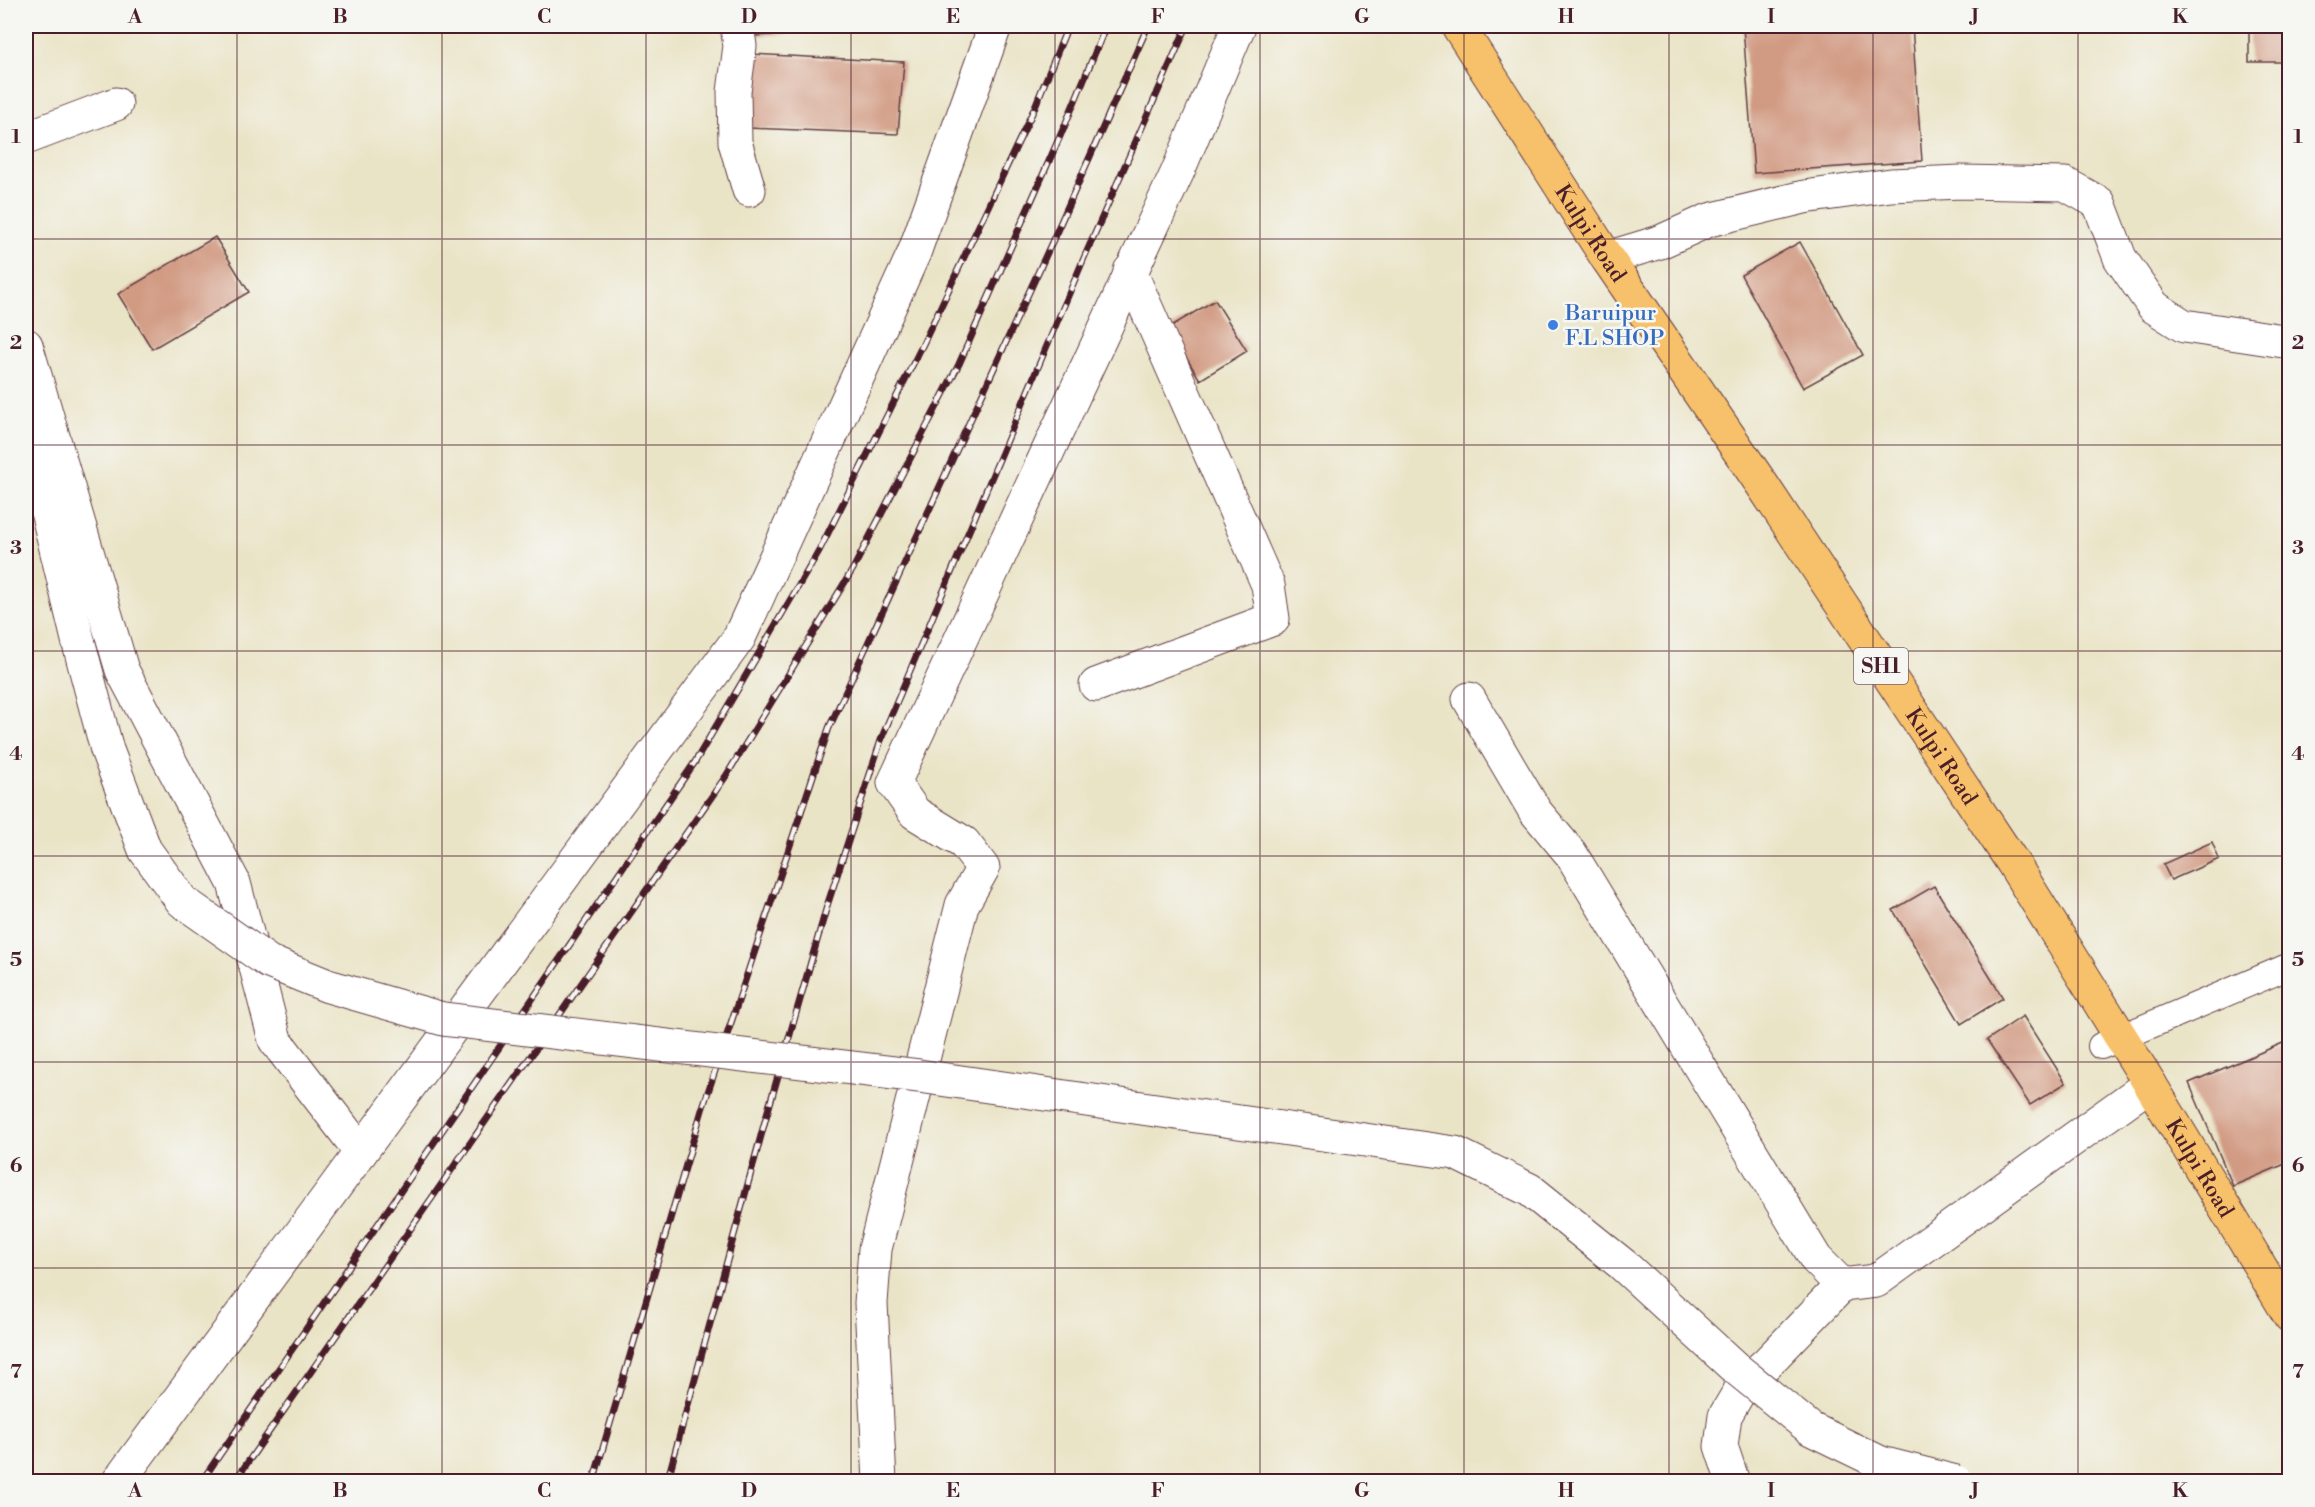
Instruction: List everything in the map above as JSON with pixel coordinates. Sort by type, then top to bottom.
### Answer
[{"type":"main road","name":"Kulpi Road","points":[[1458,26],[1607,258],[1763,486],[2013,863],[2111,1042],[2150,1084],[2289,1316]]},
{"type":"street","points":[[737,26],[740,46],[734,92],[735,142],[749,190]]},
{"type":"street","points":[[118,1482],[739,638],[914,253],[995,26]]},
{"type":"street","points":[[880,1482],[871,1303],[875,1249],[962,905],[982,868],[964,843],[915,813],[894,783],[1178,171],[1239,26]]},
{"type":"street","points":[[26,138],[116,104]]},
{"type":"street","points":[[1607,258],[1660,242],[1709,220],[1804,198],[1891,185],[1962,182],[2065,184],[2099,203],[2120,258],[2154,307],[2184,326],[2289,342]]},
{"type":"street","points":[[1096,685],[1273,619],[1268,585],[1130,271]]},
{"type":"street","points":[[26,345],[122,670],[234,883],[275,1040],[361,1152]]},
{"type":"street","points":[[26,439],[39,478],[107,750],[145,850],[182,901],[268,962],[328,986],[443,1019],[930,1078],[1455,1153],[1530,1190],[1622,1264],[1733,1366],[1811,1428],[1881,1463],[1956,1482]]},
{"type":"street","points":[[1469,699],[1535,811],[1571,854],[1816,1259],[1842,1285]]},
{"type":"street","points":[[1733,1482],[1721,1446],[1725,1416],[1745,1382],[1767,1364],[1842,1285],[1876,1281],[2150,1084]]},
{"type":"lane","points":[[2111,1042],[2289,966]]},
{"type":"building","points":[[755,26],[862,26],[862,29],[755,36]]},
{"type":"building","points":[[1912,26],[1922,161],[1754,173],[1743,27]]},
{"type":"building","points":[[2249,26],[2290,26],[2290,62],[2249,62]]},
{"type":"building","points":[[750,54],[904,62],[898,134],[748,128]]},
{"type":"building","points":[[2288,189],[2290,189],[2290,249],[2286,249]]},
{"type":"building","points":[[215,237],[249,292],[152,349],[118,294]]},
{"type":"building","points":[[1800,242],[1863,355],[1803,388],[1741,275]]},
{"type":"building","points":[[2286,254],[2290,254],[2290,313],[2284,313]]},
{"type":"building","points":[[1215,300],[1247,351],[1200,380],[1168,328]]},
{"type":"building","points":[[2212,842],[2219,859],[2171,880],[2163,864]]},
{"type":"building","points":[[1934,886],[2003,998],[1961,1024],[1893,910]]},
{"type":"building","points":[[2023,1016],[2066,1083],[2030,1105],[1987,1040]]},
{"type":"building","points":[[2290,1040],[2290,1162],[2233,1186],[2189,1083]]},
{"type":"railway","points":[[201,1482],[695,762],[819,551],[923,344],[1034,109],[1068,26]]},
{"type":"railway","points":[[234,1482],[726,776],[853,569],[959,364],[1065,125],[1106,26]]},
{"type":"railway","points":[[593,1482],[702,1110],[829,728],[1052,242],[1148,26]]},
{"type":"railway","points":[[667,1482],[765,1121],[827,906],[882,737],[1084,258],[1187,26]]},
{"type":"place","name":"Baruipur F.L SHOP","points":[[1553,325]]}]
